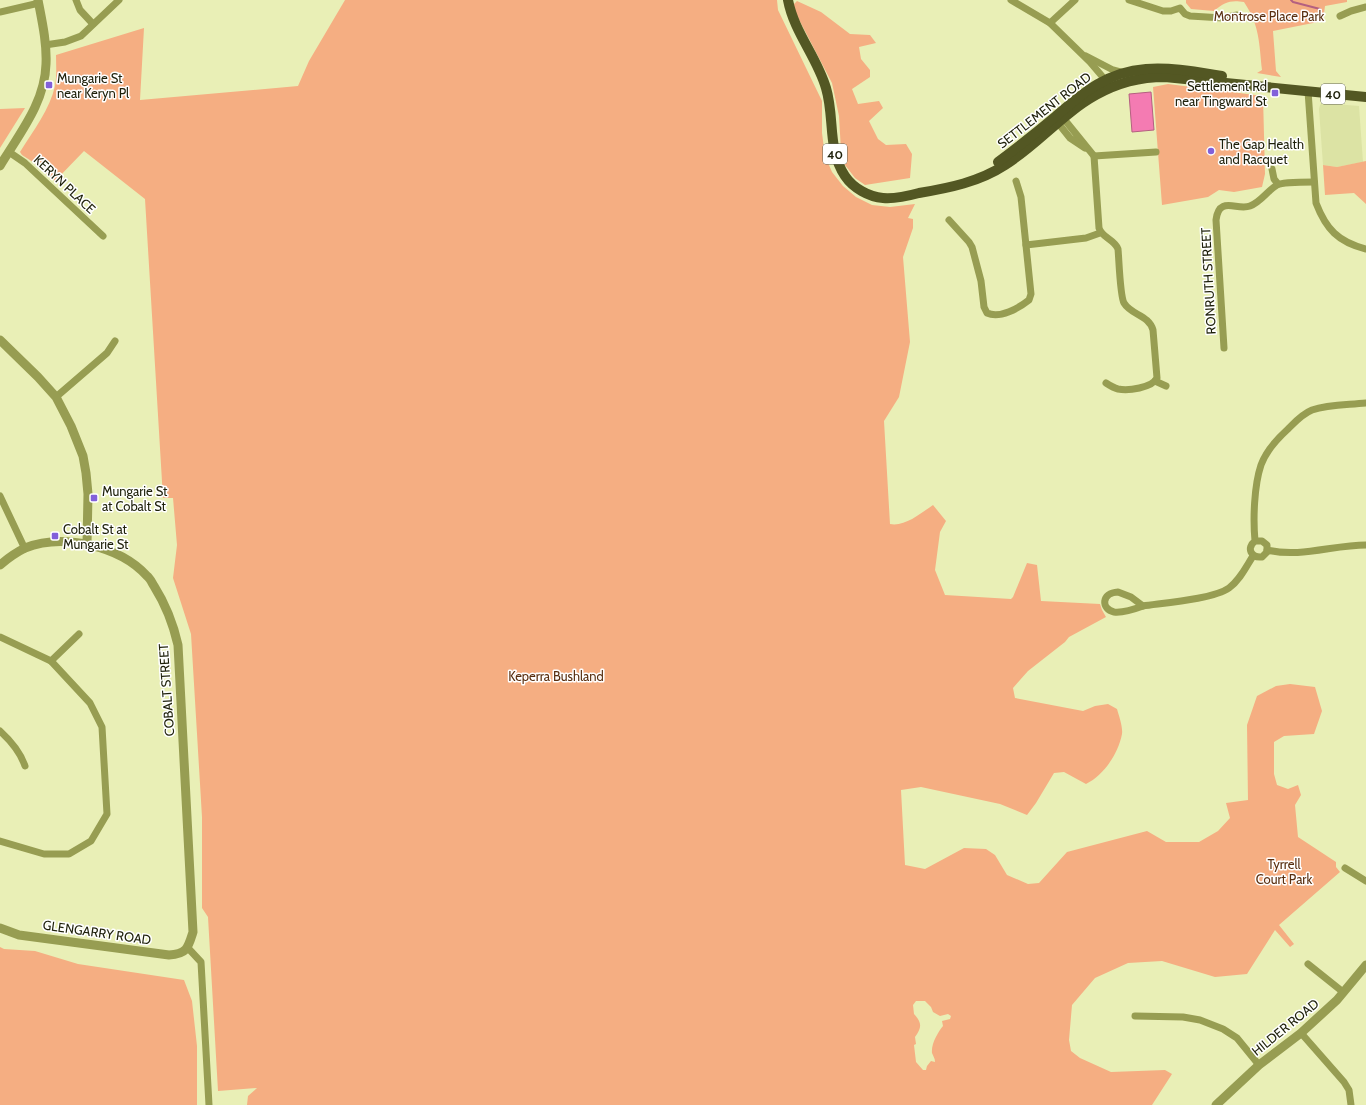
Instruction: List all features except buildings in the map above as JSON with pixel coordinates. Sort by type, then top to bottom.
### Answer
[{"type":"main road","name":"SETTLEMENT ROAD","points":[[788,0],[790,14],[819,68],[826,89],[830,108],[833,149],[839,166],[846,177],[854,185],[874,196],[883,198],[898,198],[954,186],[974,180],[1059,119],[1080,101],[1124,73],[1147,69],[1168,69],[1265,82],[1304,91]]},
{"type":"main road","name":"SETTLEMENT ROAD","points":[[1108,84],[1165,77],[1366,97]]},
{"type":"street","points":[[76,0],[80,10],[94,24]]},
{"type":"street","points":[[45,45],[62,43],[83,35],[119,0]]},
{"type":"street","points":[[1011,0],[1050,23],[1081,53],[1108,84]]},
{"type":"street","points":[[1050,23],[1075,0]]},
{"type":"street","points":[[1130,0],[1163,11],[1171,11],[1180,8]]},
{"type":"street","points":[[1179,0],[1180,8],[1185,14],[1190,16],[1223,18],[1237,15]]},
{"type":"street","points":[[0,12],[39,2],[45,45],[46,69],[40,97],[33,112],[0,166]]},
{"type":"street","points":[[1340,16],[1366,7]]},
{"type":"street","points":[[1081,53],[1112,69],[1124,73]]},
{"type":"street","points":[[1304,91],[1316,203],[1322,219],[1340,239],[1366,249]]},
{"type":"street","points":[[1059,119],[1092,154],[1098,228],[1100,233],[1116,244],[1118,249],[1122,300],[1152,324],[1154,330],[1157,378],[1155,381],[1145,387],[1117,389],[1106,383]]},
{"type":"street","name":"KERYN PLACE","points":[[9,152],[25,163],[103,236]]},
{"type":"street","points":[[1092,154],[1156,152]]},
{"type":"street","points":[[1272,169],[1274,179],[1278,184],[1314,182]]},
{"type":"street","points":[[950,220],[972,247],[981,281],[985,310],[987,313],[992,316],[998,316],[1024,305],[1030,300],[1030,294],[1021,197],[1016,181]]},
{"type":"street","name":"RONRUTH STREET","points":[[1224,348],[1216,220],[1218,212],[1230,205],[1246,207],[1251,206],[1267,195],[1278,184]]},
{"type":"street","points":[[1026,245],[1086,238],[1100,233]]},
{"type":"street","points":[[0,340],[56,397],[71,426],[85,464],[87,481],[87,544]]},
{"type":"street","points":[[56,397],[107,353],[115,341]]},
{"type":"street","points":[[1155,381],[1166,386]]},
{"type":"street","points":[[1253,556],[1250,548],[1255,541],[1254,512],[1258,474],[1266,454],[1277,440],[1299,418],[1310,411],[1320,408],[1366,403]]},
{"type":"street","points":[[0,496],[25,549]]},
{"type":"street","points":[[1253,556],[1262,557],[1266,554],[1267,550],[1267,545],[1264,542],[1259,540],[1255,541]]},
{"type":"street","name":"COBALT STREET","points":[[0,566],[25,549],[43,544],[60,542],[87,544],[105,549],[127,560],[148,576],[167,608],[178,645],[192,932],[188,948]]},
{"type":"street","points":[[1267,550],[1291,554],[1366,544]]},
{"type":"street","points":[[1143,606],[1131,597],[1118,592],[1109,594],[1105,601],[1109,609],[1114,612],[1201,597],[1222,591],[1229,588],[1242,574],[1253,556]]},
{"type":"street","points":[[51,661],[79,634]]},
{"type":"street","points":[[0,636],[51,661],[90,703],[102,727],[107,814],[91,841],[69,854],[44,854],[0,841]]},
{"type":"street","points":[[0,731],[22,756],[25,766]]},
{"type":"street","points":[[1345,868],[1366,881]]},
{"type":"street","name":"GLENGARRY ROAD","points":[[0,928],[19,935],[169,956],[180,954],[188,948]]},
{"type":"street","points":[[188,948],[201,962],[209,1105]]},
{"type":"street","points":[[1308,964],[1343,992]]},
{"type":"street","name":"HILDER ROAD","points":[[1216,1105],[1259,1065],[1301,1033],[1326,1011],[1366,965]]},
{"type":"street","points":[[1135,1016],[1184,1017],[1200,1020],[1223,1029],[1237,1038],[1259,1065]]},
{"type":"street","points":[[1301,1033],[1344,1082],[1348,1090],[1351,1105]]},
{"type":"shaded area","points":[[1151,92],[1154,130],[1132,132],[1129,94]]},
{"type":"shaded area","points":[[1322,103],[1359,106],[1363,162],[1337,167],[1323,165],[1319,109]]},
{"type":"green space","name":"Keperra Bushland","points":[[345,0],[777,0],[778,10],[822,101],[822,133],[825,156],[832,172],[843,186],[856,197],[872,205],[890,207],[915,204],[908,218],[913,219],[913,228],[903,257],[910,342],[899,397],[884,421],[890,524],[907,521],[933,505],[946,521],[940,532],[935,570],[945,595],[1011,599],[1027,563],[1037,565],[1041,601],[1100,604],[1106,617],[1069,637],[1065,642],[1028,671],[1013,688],[1015,698],[1083,711],[1095,706],[1108,704],[1117,709],[1122,734],[1114,756],[1109,763],[1099,775],[1086,784],[1064,772],[1054,773],[1027,815],[1000,804],[921,787],[901,790],[905,865],[925,869],[964,848],[986,849],[995,855],[1007,875],[1028,884],[1039,883],[1067,852],[1147,831],[1166,842],[1199,842],[1218,831],[1230,818],[1226,803],[1248,800],[1247,725],[1257,696],[1276,686],[1290,684],[1315,687],[1322,711],[1314,734],[1284,736],[1274,742],[1274,774],[1277,785],[1288,789],[1298,785],[1301,795],[1295,805],[1298,837],[1336,862],[1336,867],[1340,872],[1279,925],[1294,944],[1290,947],[1275,930],[1247,974],[1215,977],[1162,961],[1128,963],[1095,978],[1072,1005],[1069,1040],[1071,1051],[1080,1058],[1111,1072],[1165,1070],[1172,1074],[1152,1105],[247,1105],[248,1096],[257,1088],[218,1091],[208,917],[202,908],[202,817],[191,634],[173,578],[177,545],[173,498],[163,498],[145,199],[84,151],[55,181],[20,152],[40,120],[53,95],[56,78],[56,55],[144,28],[140,100],[298,86],[309,61]],"holes":[[[916,1001],[925,1001],[931,1007],[933,1012],[940,1016],[948,1014],[951,1016],[950,1019],[942,1021],[943,1026],[934,1042],[932,1053],[935,1062],[931,1061],[926,1070],[923,1070],[916,1062],[914,1045],[916,1044],[915,1037],[920,1028],[920,1023],[914,1014],[913,1005]]]},
{"type":"green space","name":"Montrose Place Park","points":[[1186,0],[1347,0],[1347,2],[1325,6],[1323,21],[1273,31],[1276,71],[1281,77],[1257,73],[1262,70],[1258,35],[1253,19],[1244,2],[1228,2],[1214,11],[1191,9],[1186,3]]},
{"type":"green space","points":[[797,1],[821,12],[850,34],[870,35],[876,43],[859,47],[861,59],[870,70],[870,77],[852,89],[858,104],[879,101],[883,108],[869,121],[878,139],[886,145],[906,144],[912,154],[910,178],[865,185],[855,178],[845,165],[841,151],[839,116],[832,83],[792,6]]},
{"type":"green space","name":"The Gap Health and Racquet","points":[[1168,84],[1263,96],[1265,174],[1262,187],[1234,192],[1219,190],[1208,197],[1162,205],[1153,87]]},
{"type":"green space","points":[[25,108],[0,148],[0,109]]},
{"type":"green space","points":[[1366,161],[1366,204],[1354,193],[1325,195],[1323,165],[1337,167]]},
{"type":"green space","points":[[0,947],[4,949],[35,951],[78,964],[184,980],[192,1001],[197,1046],[197,1105],[0,1105]]},
{"type":"waterway","points":[[1291,0],[1293,2],[1320,9]]},
{"type":"place","name":"Mungarie St near Keryn Pl","points":[[49,85]]},
{"type":"place","name":"Settlement Rd near Tingward St","points":[[1275,93]]},
{"type":"place","name":"The Gap Health and Racquet","points":[[1211,151]]},
{"type":"place","name":"Mungarie St at Cobalt St","points":[[94,498]]},
{"type":"place","name":"Cobalt St at Mungarie St","points":[[55,536]]},
{"type":"park label","name":"Tyrrell Court Park","points":[[1284,872]]}]
